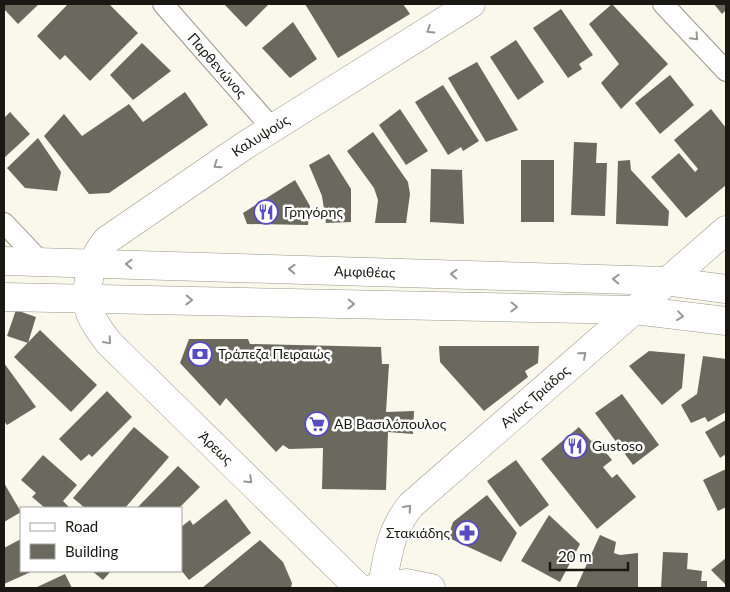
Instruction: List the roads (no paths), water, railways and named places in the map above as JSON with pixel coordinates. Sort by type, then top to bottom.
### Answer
[{"type":"street","name":"Παρθενώνος","points":[[163,4],[272,128]]},
{"type":"street","name":"Καλυψούς","points":[[87,298],[97,251],[107,240],[272,128],[471,4]]},
{"type":"street","points":[[663,4],[726,71]]},
{"type":"street","points":[[4,223],[41,262]]},
{"type":"street","name":"Αγίας Τριάδος","points":[[372,588],[395,526],[411,505],[665,281],[726,230]]},
{"type":"street","name":"Αμφιθέας","points":[[4,261],[665,281],[726,289]]},
{"type":"street","points":[[4,297],[634,310],[726,321]]},
{"type":"street","name":"Άρεως","points":[[87,298],[90,314],[110,343],[372,588]]},
{"type":"street","points":[[372,588],[406,583],[431,588]]},
{"type":"place","name":"Γρηγόρης","points":[[266,212]]},
{"type":"place","name":"Τράπεζα Πειραιώς","points":[[200,354]]},
{"type":"place","name":"ΑΒ Βασιλόπουλος","points":[[317,424]]},
{"type":"place","name":"Gustoso","points":[[575,446]]},
{"type":"place","name":"Στακιάδης","points":[[467,533]]}]
